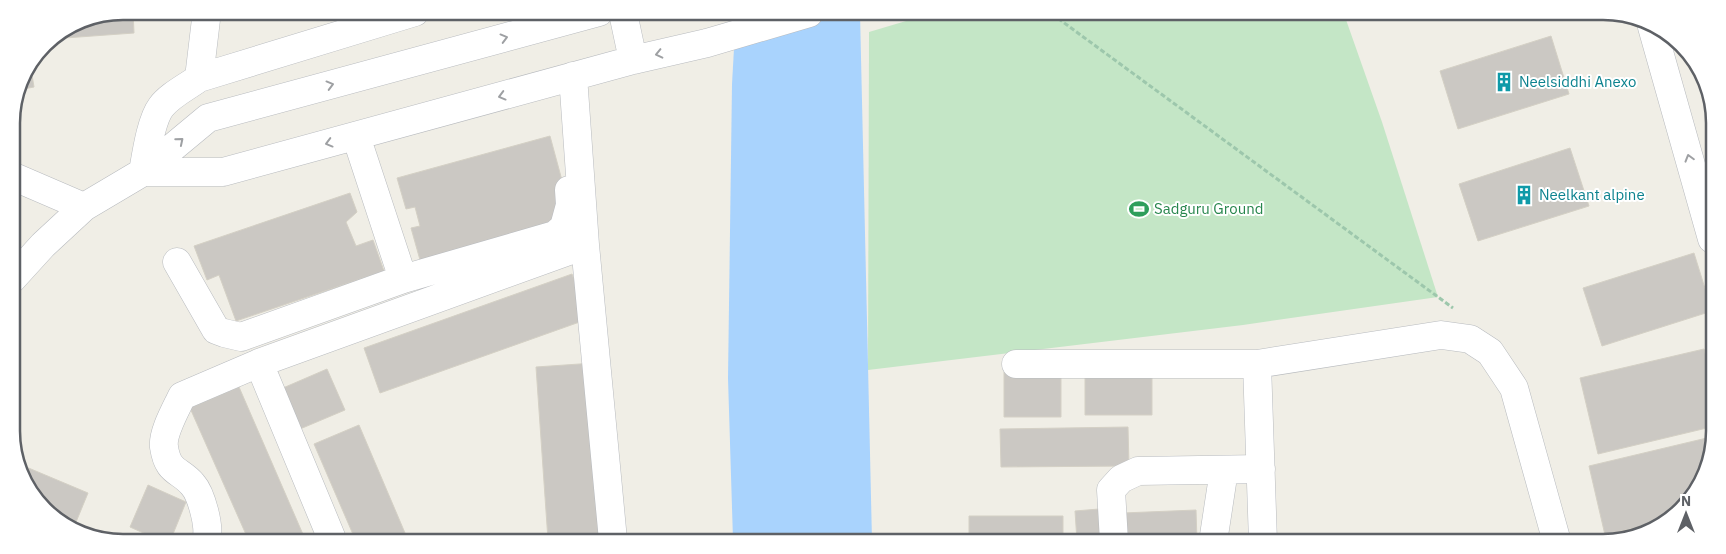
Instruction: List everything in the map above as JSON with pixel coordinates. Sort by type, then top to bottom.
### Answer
[{"type":"street","points":[[199,78],[206,20]]},
{"type":"street","points":[[143,172],[152,128],[160,108],[199,78],[390,20]]},
{"type":"street","points":[[20,270],[43,244],[84,207],[143,172],[208,118],[569,20]]},
{"type":"street","points":[[625,20],[633,60]]},
{"type":"street","points":[[143,172],[223,172],[633,60],[707,43],[785,20]]},
{"type":"street","points":[[1654,33],[1706,218]]},
{"type":"street","points":[[573,76],[585,245],[611,534]]},
{"type":"street","points":[[356,136],[403,279]]},
{"type":"street","points":[[177,262],[216,330],[224,334],[241,337],[403,279],[555,235],[564,226],[570,205],[567,159]]},
{"type":"street","points":[[20,179],[84,207]]},
{"type":"street","points":[[208,534],[205,511],[194,485],[171,467],[164,445],[168,427],[182,396],[260,363],[585,245]]},
{"type":"street","points":[[1016,364],[1257,364],[1441,335],[1470,339],[1490,352],[1514,388],[1555,534]]},
{"type":"street","points":[[260,363],[330,534]]},
{"type":"street","points":[[1257,364],[1263,534]]},
{"type":"street","points":[[1114,534],[1111,490],[1121,479],[1138,472],[1261,469]]},
{"type":"street","points":[[1214,534],[1224,470]]},
{"type":"path","points":[[1060,20],[1458,312],[1470,339]]},
{"type":"green space","name":"Sadguru Ground","points":[[909,20],[1346,20],[1382,122],[1438,297],[1243,325],[868,370],[869,32]]},
{"type":"water","points":[[736,20],[860,20],[872,534],[733,534],[728,378],[732,84]]},
{"type":"building","points":[[133,20],[134,33],[65,38],[90,25],[109,21]]},
{"type":"building","name":"Neelsiddhi Anexo","points":[[1551,36],[1569,94],[1458,129],[1440,71]]},
{"type":"building","points":[[32,75],[34,87],[26,88]]},
{"type":"building","points":[[550,136],[567,199],[561,221],[420,260],[411,228],[420,226],[415,207],[406,209],[397,178]]},
{"type":"building","name":"Neelkant alpine","points":[[1570,148],[1589,206],[1478,241],[1459,184]]},
{"type":"building","points":[[350,193],[357,212],[346,222],[356,246],[373,240],[384,271],[236,321],[219,275],[207,280],[194,246]]},
{"type":"building","points":[[1694,253],[1706,292],[1706,313],[1602,346],[1583,288]]},
{"type":"building","points":[[572,274],[588,319],[380,393],[364,348]]},
{"type":"building","points":[[1704,349],[1706,357],[1706,428],[1598,454],[1580,378]]},
{"type":"building","points":[[594,363],[606,534],[548,534],[536,367]]},
{"type":"building","points":[[1085,367],[1152,367],[1152,415],[1085,415]]},
{"type":"building","points":[[327,369],[345,410],[300,429],[283,388]]},
{"type":"building","points":[[1004,372],[1061,372],[1061,417],[1004,417]]},
{"type":"building","points":[[239,387],[303,534],[246,534],[190,408]]},
{"type":"building","points":[[359,425],[405,534],[353,534],[314,444]]},
{"type":"building","points":[[1128,427],[1129,466],[1001,467],[1000,429]]},
{"type":"building","points":[[1705,438],[1698,471],[1688,489],[1661,489],[1661,516],[1644,526],[1605,534],[1589,466]]},
{"type":"building","points":[[26,467],[88,493],[76,522],[60,513],[46,499],[37,488]]},
{"type":"building","points":[[148,485],[186,502],[173,534],[146,534],[130,527]]},
{"type":"building","points":[[1099,509],[1101,534],[1077,534],[1075,511]]},
{"type":"building","points":[[1196,510],[1197,534],[1124,534],[1123,513]]},
{"type":"building","points":[[969,516],[1063,516],[1063,534],[969,534]]},
{"type":"place","name":"Neelsiddhi Anexo","points":[[1504,82]]},
{"type":"place","name":"Neelkant alpine","points":[[1524,195]]},
{"type":"place","name":"Sadguru Ground","points":[[1139,209]]}]
